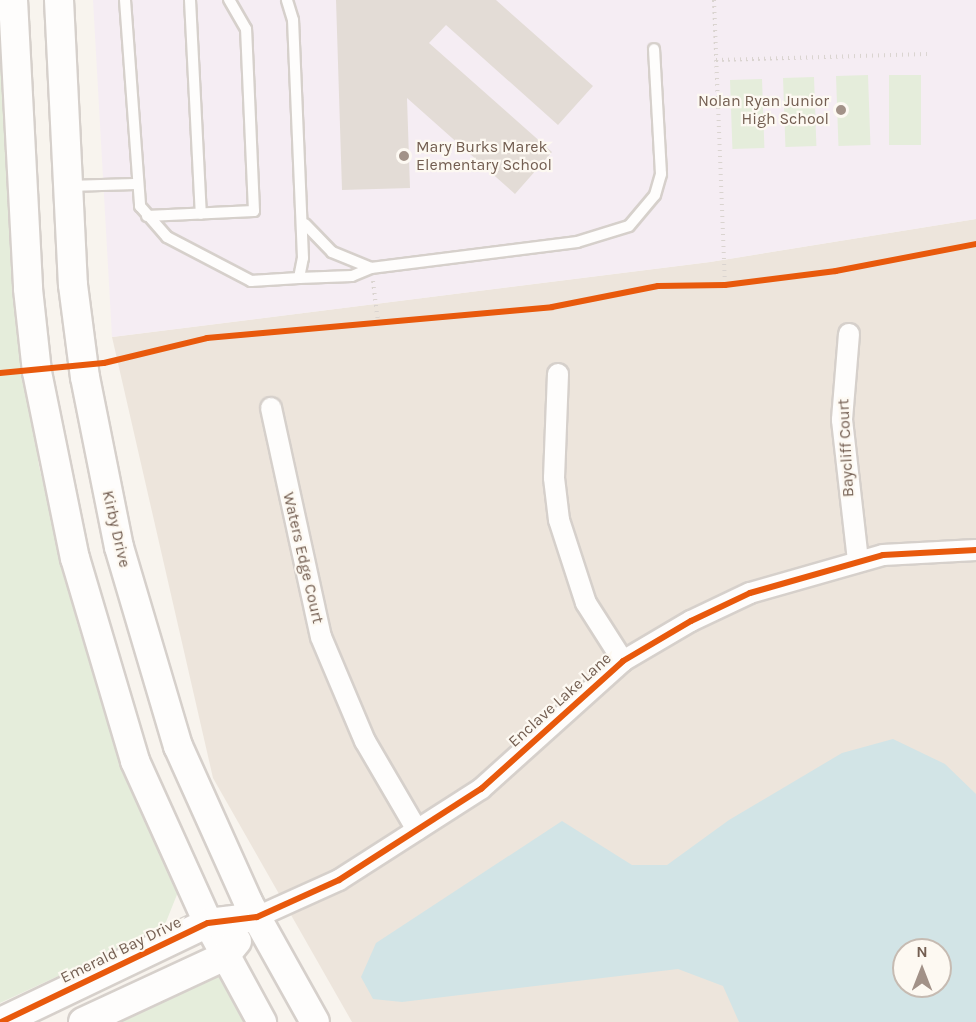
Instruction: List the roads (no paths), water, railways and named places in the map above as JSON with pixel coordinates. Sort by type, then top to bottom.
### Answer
[{"type":"main road","points":[[13,0],[22,188],[37,372],[75,558],[135,761],[208,923],[262,1022]]},
{"type":"main road","name":"Kirby Drive","points":[[59,0],[68,186],[85,377],[119,547],[178,746],[257,916],[315,1022]]},
{"type":"main road","points":[[22,188],[68,186]]},
{"type":"main road","points":[[83,1022],[225,956],[257,916]]},
{"type":"main road","name":"Emerald Bay Drive","points":[[0,1022],[208,923],[257,916]]},
{"type":"street","name":"Baycliff Court","points":[[849,334],[842,420],[858,561]]},
{"type":"street","points":[[558,374],[554,478],[559,520],[586,603],[623,662]]},
{"type":"street","name":"Waters Edge Court","points":[[271,408],[321,637],[365,741],[417,830]]},
{"type":"street","name":"Enclave Lake Lane","points":[[257,916],[339,880],[481,789],[623,662],[750,593],[883,555],[976,550]]},
{"type":"lane","points":[[125,0],[135,184],[147,216],[167,237],[237,277],[250,281],[352,276],[371,268],[578,242],[629,226],[656,195],[661,174],[654,49]]},
{"type":"lane","points":[[190,0],[201,214]]},
{"type":"lane","points":[[147,216],[254,211],[246,29],[229,0]]},
{"type":"lane","points":[[288,0],[305,224],[299,278]]},
{"type":"lane","points":[[68,186],[135,184]]},
{"type":"lane","points":[[305,224],[332,252],[371,268]]},
{"type":"place","name":"Nolan Ryan Junior High School","points":[[841,110]]},
{"type":"place","name":"Mary Burks Marek Elementary School","points":[[404,156]]}]
